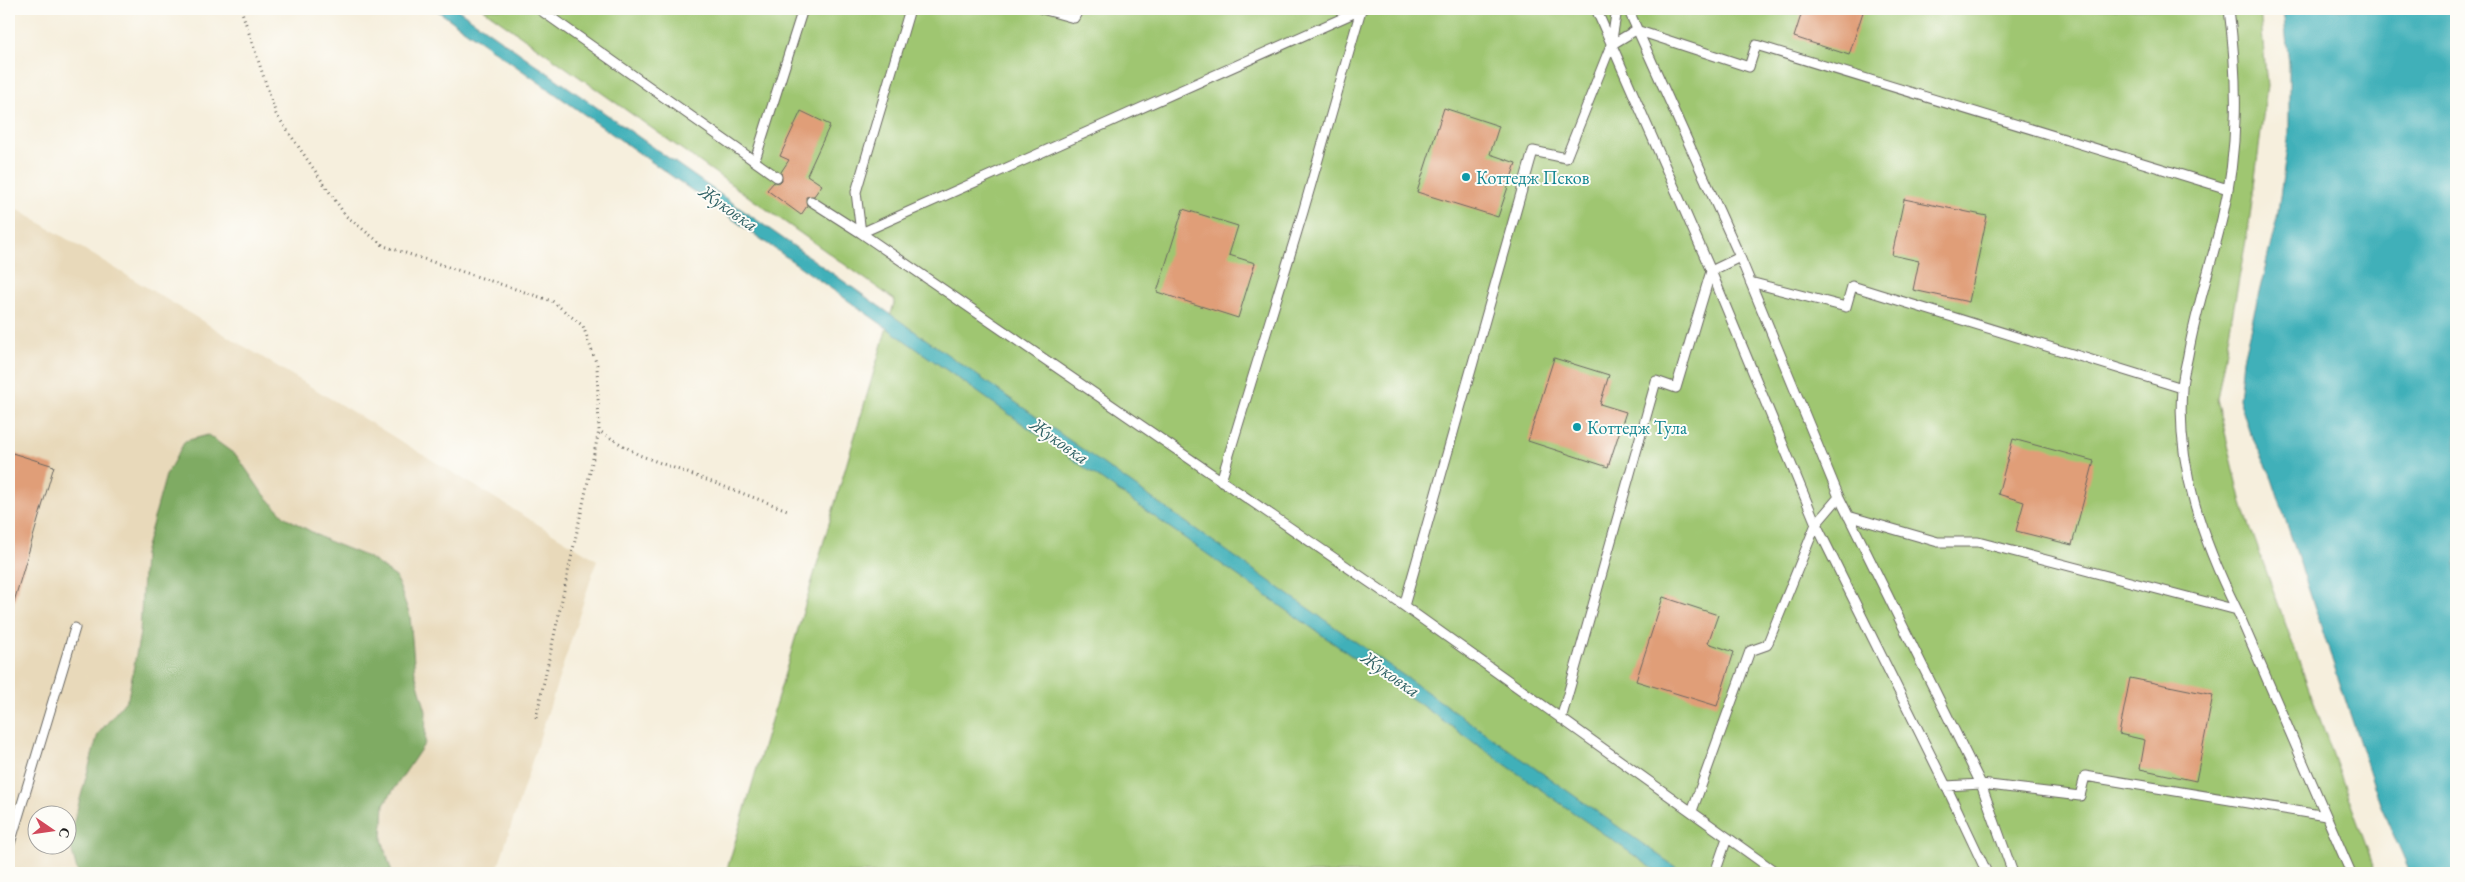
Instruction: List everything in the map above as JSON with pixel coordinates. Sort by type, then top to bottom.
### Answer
[{"type":"lane","points":[[539,9],[777,177]]},
{"type":"lane","points":[[755,160],[802,9]]},
{"type":"lane","points":[[861,233],[856,192],[910,9]]},
{"type":"lane","points":[[1042,9],[1074,18],[1079,9]]},
{"type":"lane","points":[[861,233],[1362,9]]},
{"type":"lane","points":[[1222,481],[1362,9]]},
{"type":"lane","points":[[1596,9],[1711,271],[1816,524],[1946,786],[1986,873]]},
{"type":"lane","points":[[1404,606],[1533,151],[1566,158],[1611,45],[1617,9]]},
{"type":"lane","points":[[1628,9],[1740,257],[1839,497],[1981,784],[2014,873]]},
{"type":"lane","points":[[2228,9],[2235,59],[2235,137],[2228,189],[2193,329],[2182,388],[2182,435],[2201,528],[2218,573],[2237,610],[2351,873]]},
{"type":"lane","points":[[1611,45],[1636,30],[1749,66],[1756,45],[2228,189]]},
{"type":"lane","points":[[811,201],[861,233],[1404,606],[1777,873]]},
{"type":"lane","points":[[1561,719],[1656,381],[1676,388],[1711,271],[1740,257]]},
{"type":"lane","points":[[1750,282],[1846,307],[1852,286],[2182,388]]},
{"type":"lane","points":[[1692,811],[1750,651],[1767,645],[1816,524],[1839,497]]},
{"type":"lane","points":[[1848,516],[1938,542],[1978,542],[2237,610]]},
{"type":"lane","points":[[9,847],[75,628]]},
{"type":"lane","points":[[1946,786],[1981,784],[2080,796],[2086,776],[2326,816]]},
{"type":"lane","points":[[1716,872],[1726,838]]},
{"type":"path","points":[[241,9],[276,114],[346,216],[384,246],[552,301],[583,326],[596,365],[599,431],[536,718]]},
{"type":"path","points":[[599,431],[639,455],[790,511]]},
{"type":"shaded area","points":[[9,204],[597,560],[496,873],[9,873]]},
{"type":"green space","points":[[483,9],[2260,9],[2267,86],[2249,224],[2217,399],[2243,507],[2376,873],[726,873],[895,300]]},
{"type":"green space","points":[[208,435],[237,456],[261,491],[285,517],[328,541],[368,557],[396,577],[410,616],[415,673],[426,711],[425,743],[384,804],[382,839],[392,873],[83,873],[77,871],[73,854],[78,854],[78,806],[98,734],[128,698],[140,633],[144,554],[166,475],[185,441]]},
{"type":"water","name":"Жуковка","points":[[435,9],[457,9],[1684,873],[1659,873]]},
{"type":"water","points":[[2283,9],[2456,9],[2456,873],[2410,873],[2380,804],[2270,473],[2249,431],[2239,399],[2243,359],[2277,218],[2289,133],[2289,64]]},
{"type":"building","points":[[1803,9],[1864,9],[1849,55],[1794,37]]},
{"type":"building","name":"Коттедж Псков","points":[[1444,108],[1499,126],[1490,154],[1516,163],[1498,217],[1417,192]]},
{"type":"building","points":[[801,111],[830,125],[807,175],[822,185],[814,196],[806,197],[807,206],[801,215],[767,190],[774,182],[779,183],[782,180],[781,172],[789,160],[780,156]]},
{"type":"building","points":[[1904,199],[1987,216],[1969,302],[1913,290],[1919,261],[1892,255]]},
{"type":"building","points":[[1183,209],[1238,226],[1229,255],[1255,263],[1238,318],[1157,292]]},
{"type":"building","name":"Коттедж Тула","points":[[1554,358],[1609,375],[1600,404],[1626,412],[1608,467],[1528,441]]},
{"type":"building","points":[[2013,439],[2094,461],[2072,545],[2016,531],[2024,502],[1998,494]]},
{"type":"building","points":[[9,452],[54,466],[13,605],[9,604]]},
{"type":"building","points":[[1663,597],[1718,615],[1708,643],[1734,652],[1717,706],[1636,681]]},
{"type":"building","points":[[2130,678],[2213,695],[2196,781],[2140,769],[2145,740],[2119,734]]},
{"type":"place","name":"Коттедж Псков","points":[[1466,177]]},
{"type":"place","name":"Коттедж Тула","points":[[1577,427]]}]
